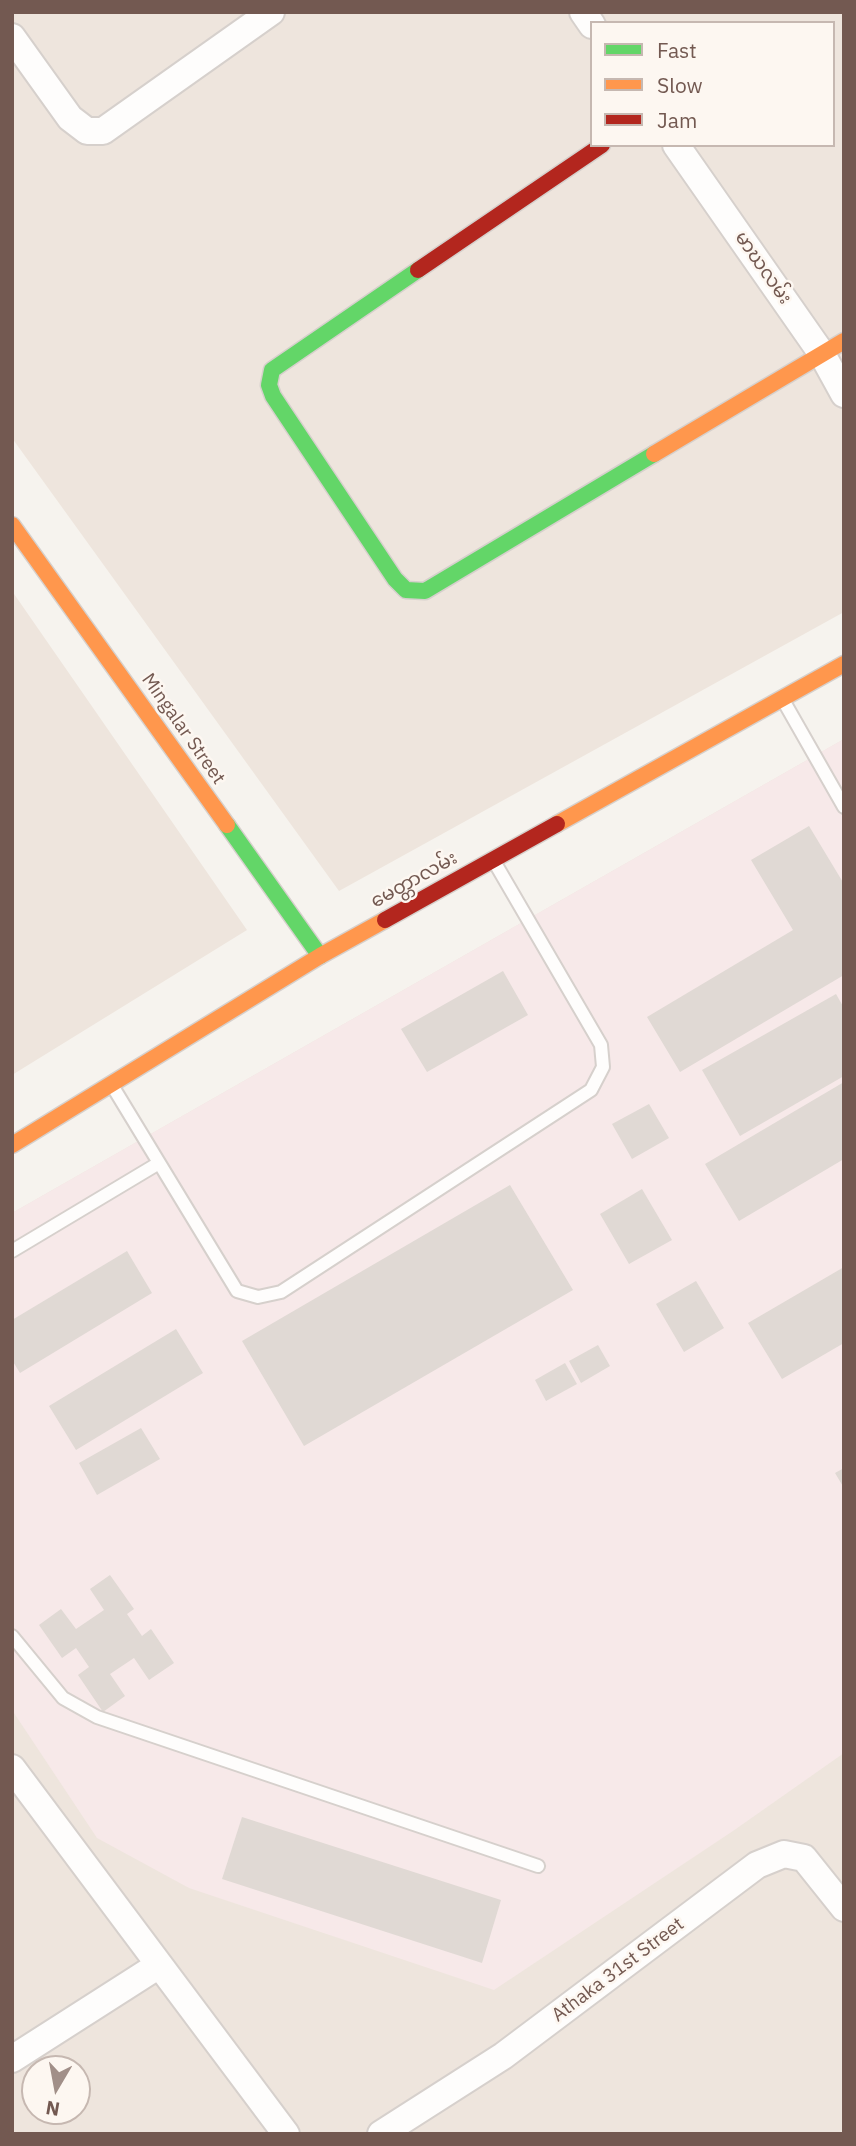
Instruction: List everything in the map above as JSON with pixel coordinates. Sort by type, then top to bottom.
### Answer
[{"type":"street","points":[[12,37],[70,118],[87,131],[103,131],[271,12]]},
{"type":"street","points":[[599,147],[272,370],[269,386],[273,396],[395,579],[406,590],[425,591],[833,347]]},
{"type":"street","name":"မာဃလမ်း","points":[[678,147],[833,347],[844,394]]},
{"type":"street","name":"Mingalar Street","points":[[12,525],[320,956]]},
{"type":"street","name":"မေတ္တာလမ်း","points":[[12,1145],[320,956],[844,664]]},
{"type":"street","points":[[14,1773],[286,2134]]},
{"type":"street","name":"Athaka 31st Street","points":[[381,2134],[503,2056],[757,1865],[785,1854],[804,1858],[844,1908]]},
{"type":"street","points":[[12,2059],[159,1965]]},
{"type":"lane","points":[[782,699],[844,807]]},
{"type":"lane","points":[[112,1084],[237,1291],[257,1297],[281,1292],[591,1090],[603,1067],[601,1045],[493,860]]},
{"type":"lane","points":[[12,1251],[159,1163]]},
{"type":"lane","points":[[12,1636],[63,1698],[97,1717],[538,1866]]},
{"type":"shaded area","points":[[12,12],[844,12],[844,612],[339,891],[12,438]]},
{"type":"shaded area","points":[[12,591],[247,930],[12,1075]]},
{"type":"shaded area","points":[[844,739],[844,2134],[12,2134],[12,1213]]},
{"type":"shaded area","points":[[844,739],[844,1753],[733,1831],[494,1990],[189,1888],[97,1838],[12,1710],[12,1213]]},
{"type":"building","points":[[809,826],[844,884],[844,975],[680,1072],[647,1017],[793,930],[751,860]]},
{"type":"building","points":[[503,971],[528,1015],[427,1072],[401,1029]]},
{"type":"building","points":[[836,994],[844,1008],[844,1076],[740,1136],[702,1070]]},
{"type":"building","points":[[844,1082],[844,1159],[739,1221],[705,1164]]},
{"type":"building","points":[[649,1104],[669,1138],[632,1159],[612,1124]]},
{"type":"building","points":[[510,1185],[573,1290],[304,1446],[242,1341]]},
{"type":"building","points":[[642,1189],[672,1240],[629,1264],[600,1214]]},
{"type":"building","points":[[127,1251],[152,1293],[20,1373],[12,1360],[12,1320]]},
{"type":"building","points":[[844,1267],[844,1343],[782,1379],[748,1323]]},
{"type":"building","points":[[696,1281],[724,1328],[684,1352],[656,1304]]},
{"type":"building","points":[[176,1329],[203,1373],[76,1450],[49,1406]]},
{"type":"building","points":[[598,1345],[610,1366],[581,1383],[569,1361]]},
{"type":"building","points":[[565,1363],[577,1384],[546,1401],[535,1380]]},
{"type":"building","points":[[141,1428],[160,1459],[97,1495],[79,1463]]},
{"type":"building","points":[[844,1468],[844,1488],[835,1473]]},
{"type":"building","points":[[110,1575],[134,1609],[127,1614],[142,1636],[151,1629],[174,1663],[149,1680],[134,1658],[110,1674],[125,1696],[103,1712],[78,1675],[89,1667],[76,1648],[62,1658],[39,1625],[61,1609],[76,1629],[104,1610],[90,1589]]},
{"type":"building","points":[[242,1817],[501,1900],[482,1963],[222,1879]]},
{"type":"traffic: fast","points":[[418,270],[272,370],[269,385],[273,396],[395,579],[406,590],[425,591],[654,454]]},
{"type":"traffic: fast","points":[[227,825],[320,956]]},
{"type":"traffic: slow","points":[[654,454],[844,341]]},
{"type":"traffic: slow","points":[[12,525],[227,825]]},
{"type":"traffic: slow","points":[[557,824],[844,664]]},
{"type":"traffic: slow","points":[[12,1145],[320,956],[385,920]]},
{"type":"traffic: jam","points":[[418,270],[599,147]]},
{"type":"traffic: jam","points":[[385,920],[557,824]]}]
